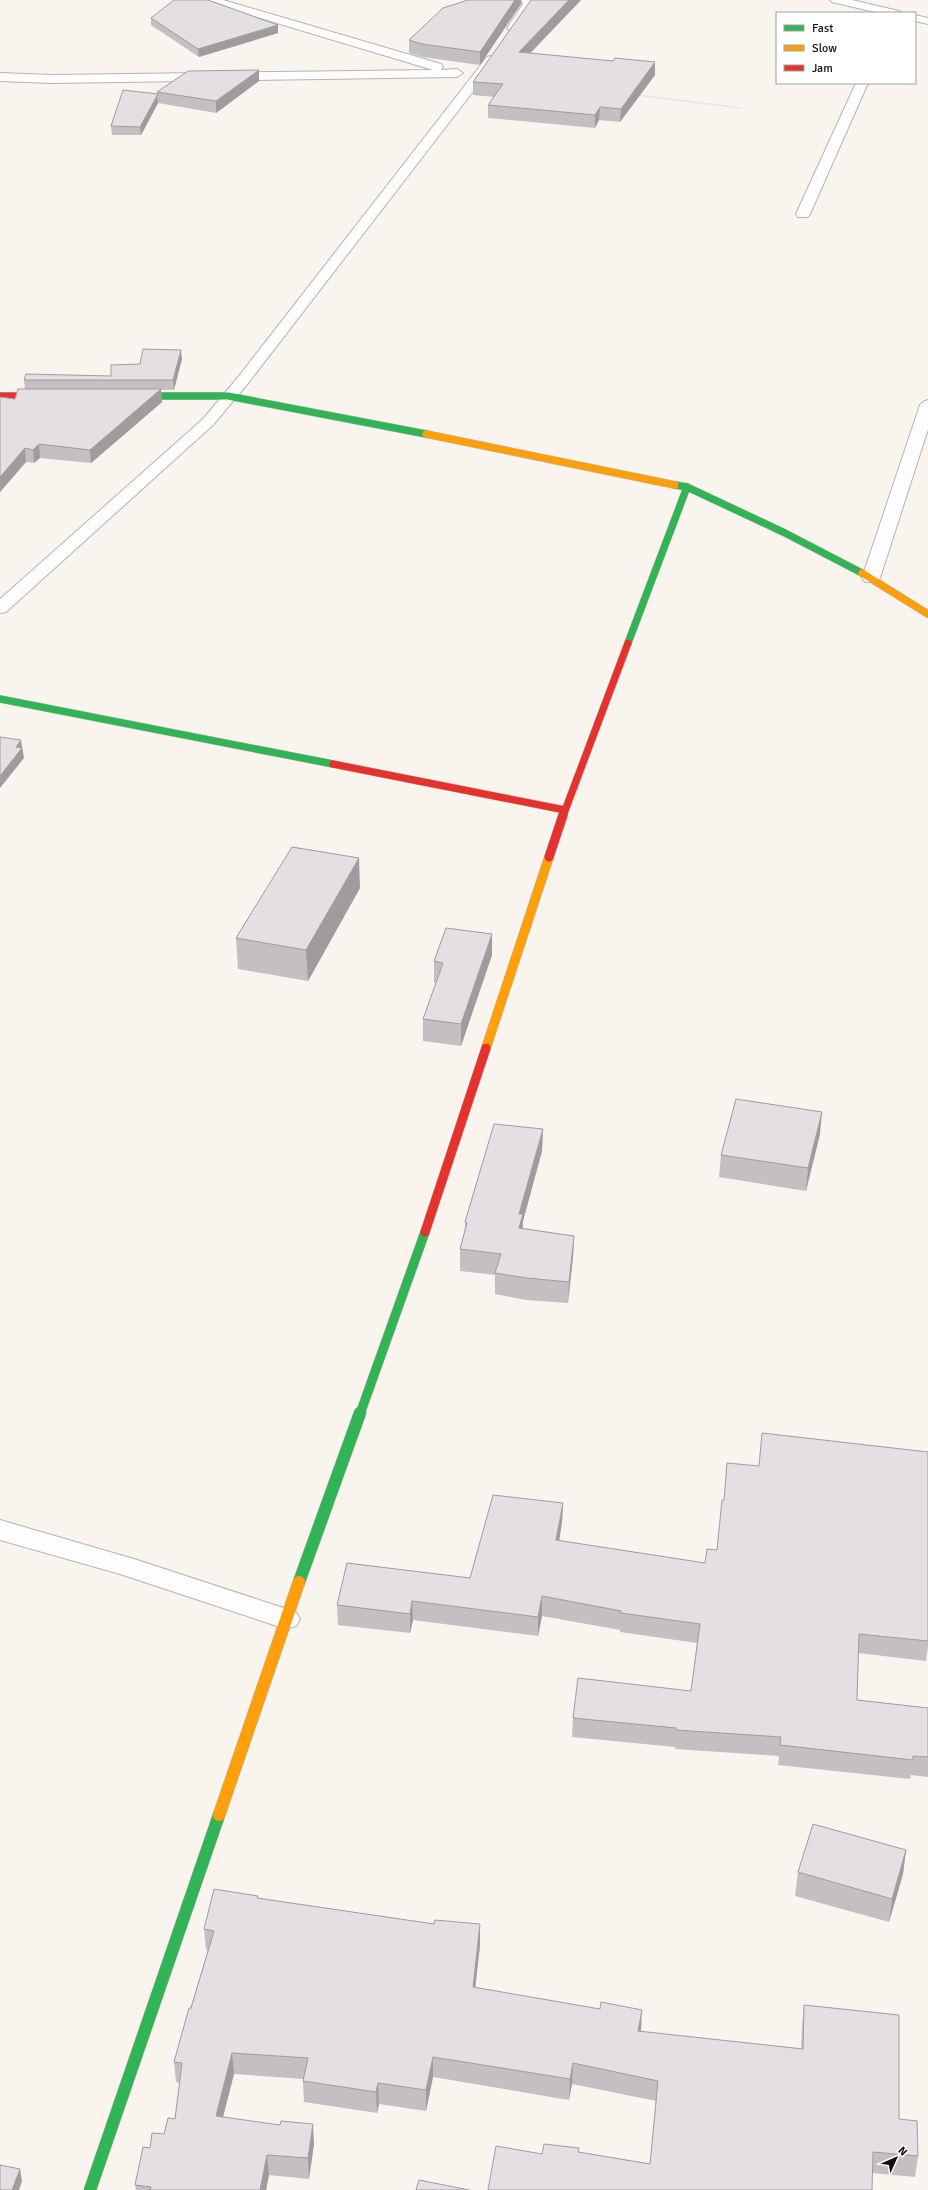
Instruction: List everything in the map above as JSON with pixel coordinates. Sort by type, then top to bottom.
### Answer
[{"type":"street","points":[[211,0],[457,73],[479,77]]},
{"type":"street","points":[[508,35],[529,4],[527,0]]},
{"type":"street","points":[[836,0],[890,12]]},
{"type":"street","points":[[916,18],[928,21]]},
{"type":"street","points":[[0,608],[208,422],[228,396],[244,379],[479,77],[496,53]]},
{"type":"street","points":[[0,77],[52,79],[457,73]]},
{"type":"street","points":[[803,214],[862,84]]},
{"type":"street","points":[[0,396],[55,396]]},
{"type":"street","points":[[118,396],[228,396],[271,403],[686,487],[785,533],[871,578],[928,614]]},
{"type":"street","points":[[871,578],[928,405]]},
{"type":"street","points":[[90,2190],[286,1619],[430,1218],[565,810],[686,487]]},
{"type":"street","points":[[0,699],[565,810]]},
{"type":"street","points":[[0,1530],[125,1566],[286,1619]]},
{"type":"path","points":[[634,95],[742,108]]},
{"type":"building","points":[[174,0],[208,0],[278,25],[198,49],[151,18]]},
{"type":"building","points":[[468,0],[515,0],[480,52],[422,44],[409,40],[443,8]]},
{"type":"building","points":[[531,0],[569,0],[519,52],[613,61],[615,58],[655,62],[621,109],[600,107],[595,115],[488,105],[503,84],[473,82]]},
{"type":"building","points":[[259,70],[216,101],[157,92],[188,71]]},
{"type":"building","points":[[123,90],[158,94],[140,127],[111,126]]},
{"type":"building","points":[[143,349],[181,350],[173,380],[24,380],[26,374],[111,376],[111,365],[140,364]]},
{"type":"building","points":[[18,389],[161,389],[90,450],[39,444],[33,450],[25,448],[0,477],[0,397],[15,399]]},
{"type":"building","points":[[0,737],[21,740],[16,747],[22,748],[0,776]]},
{"type":"building","points":[[292,847],[359,858],[306,950],[236,938]]},
{"type":"building","points":[[446,928],[492,934],[461,1024],[423,1019],[443,963],[434,961]]},
{"type":"building","points":[[736,1099],[822,1112],[808,1168],[721,1155]]},
{"type":"building","points":[[494,1124],[543,1129],[519,1214],[523,1214],[519,1228],[574,1236],[569,1282],[495,1273],[501,1254],[460,1249],[467,1223],[465,1222]]},
{"type":"building","points":[[762,1433],[928,1452],[928,1641],[859,1634],[857,1700],[928,1708],[928,1757],[913,1756],[913,1760],[780,1745],[781,1737],[676,1730],[676,1728],[573,1718],[578,1678],[691,1691],[700,1624],[621,1613],[621,1611],[542,1596],[538,1617],[412,1601],[410,1614],[337,1605],[347,1563],[470,1578],[493,1495],[563,1503],[556,1540],[705,1563],[707,1549],[717,1550],[722,1500],[724,1500],[727,1463],[759,1466]]},
{"type":"building","points":[[813,1824],[906,1850],[892,1899],[798,1872]]},
{"type":"building","points":[[214,1889],[258,1896],[257,1898],[434,1924],[435,1920],[480,1924],[473,1987],[600,2009],[601,2002],[642,2010],[638,2031],[803,2049],[804,2005],[899,2015],[899,2119],[917,2121],[918,2156],[873,2152],[872,2190],[488,2190],[496,2146],[542,2154],[544,2144],[579,2148],[578,2152],[650,2164],[658,2081],[573,2063],[570,2079],[433,2057],[426,2090],[378,2083],[376,2092],[303,2081],[308,2058],[232,2053],[216,2116],[280,2125],[281,2121],[313,2124],[308,2158],[267,2155],[260,2190],[150,2190],[151,2187],[135,2185],[143,2147],[150,2148],[152,2133],[164,2134],[168,2118],[175,2119],[182,2063],[174,2062],[189,2008],[191,2008],[214,1931],[204,1929]]},
{"type":"building","points":[[0,2165],[20,2169],[12,2190],[0,2190]]},
{"type":"building","points":[[419,2180],[469,2190],[416,2190]]},
{"type":"traffic: fast","points":[[131,396],[228,396],[426,434]]},
{"type":"traffic: fast","points":[[675,485],[687,487],[785,533],[862,573]]},
{"type":"traffic: fast","points":[[628,643],[687,487]]},
{"type":"traffic: fast","points":[[0,699],[333,764]]},
{"type":"traffic: fast","points":[[299,1582],[425,1232]]},
{"type":"traffic: fast","points":[[90,2190],[219,1815]]},
{"type":"traffic: slow","points":[[426,434],[675,485]]},
{"type":"traffic: slow","points":[[862,573],[928,614]]},
{"type":"traffic: slow","points":[[486,1048],[549,857]]},
{"type":"traffic: slow","points":[[219,1815],[299,1582]]},
{"type":"traffic: jam","points":[[0,396],[45,396]]},
{"type":"traffic: jam","points":[[549,857],[565,810],[628,643]]},
{"type":"traffic: jam","points":[[333,764],[565,810]]},
{"type":"traffic: jam","points":[[425,1232],[486,1048]]}]
